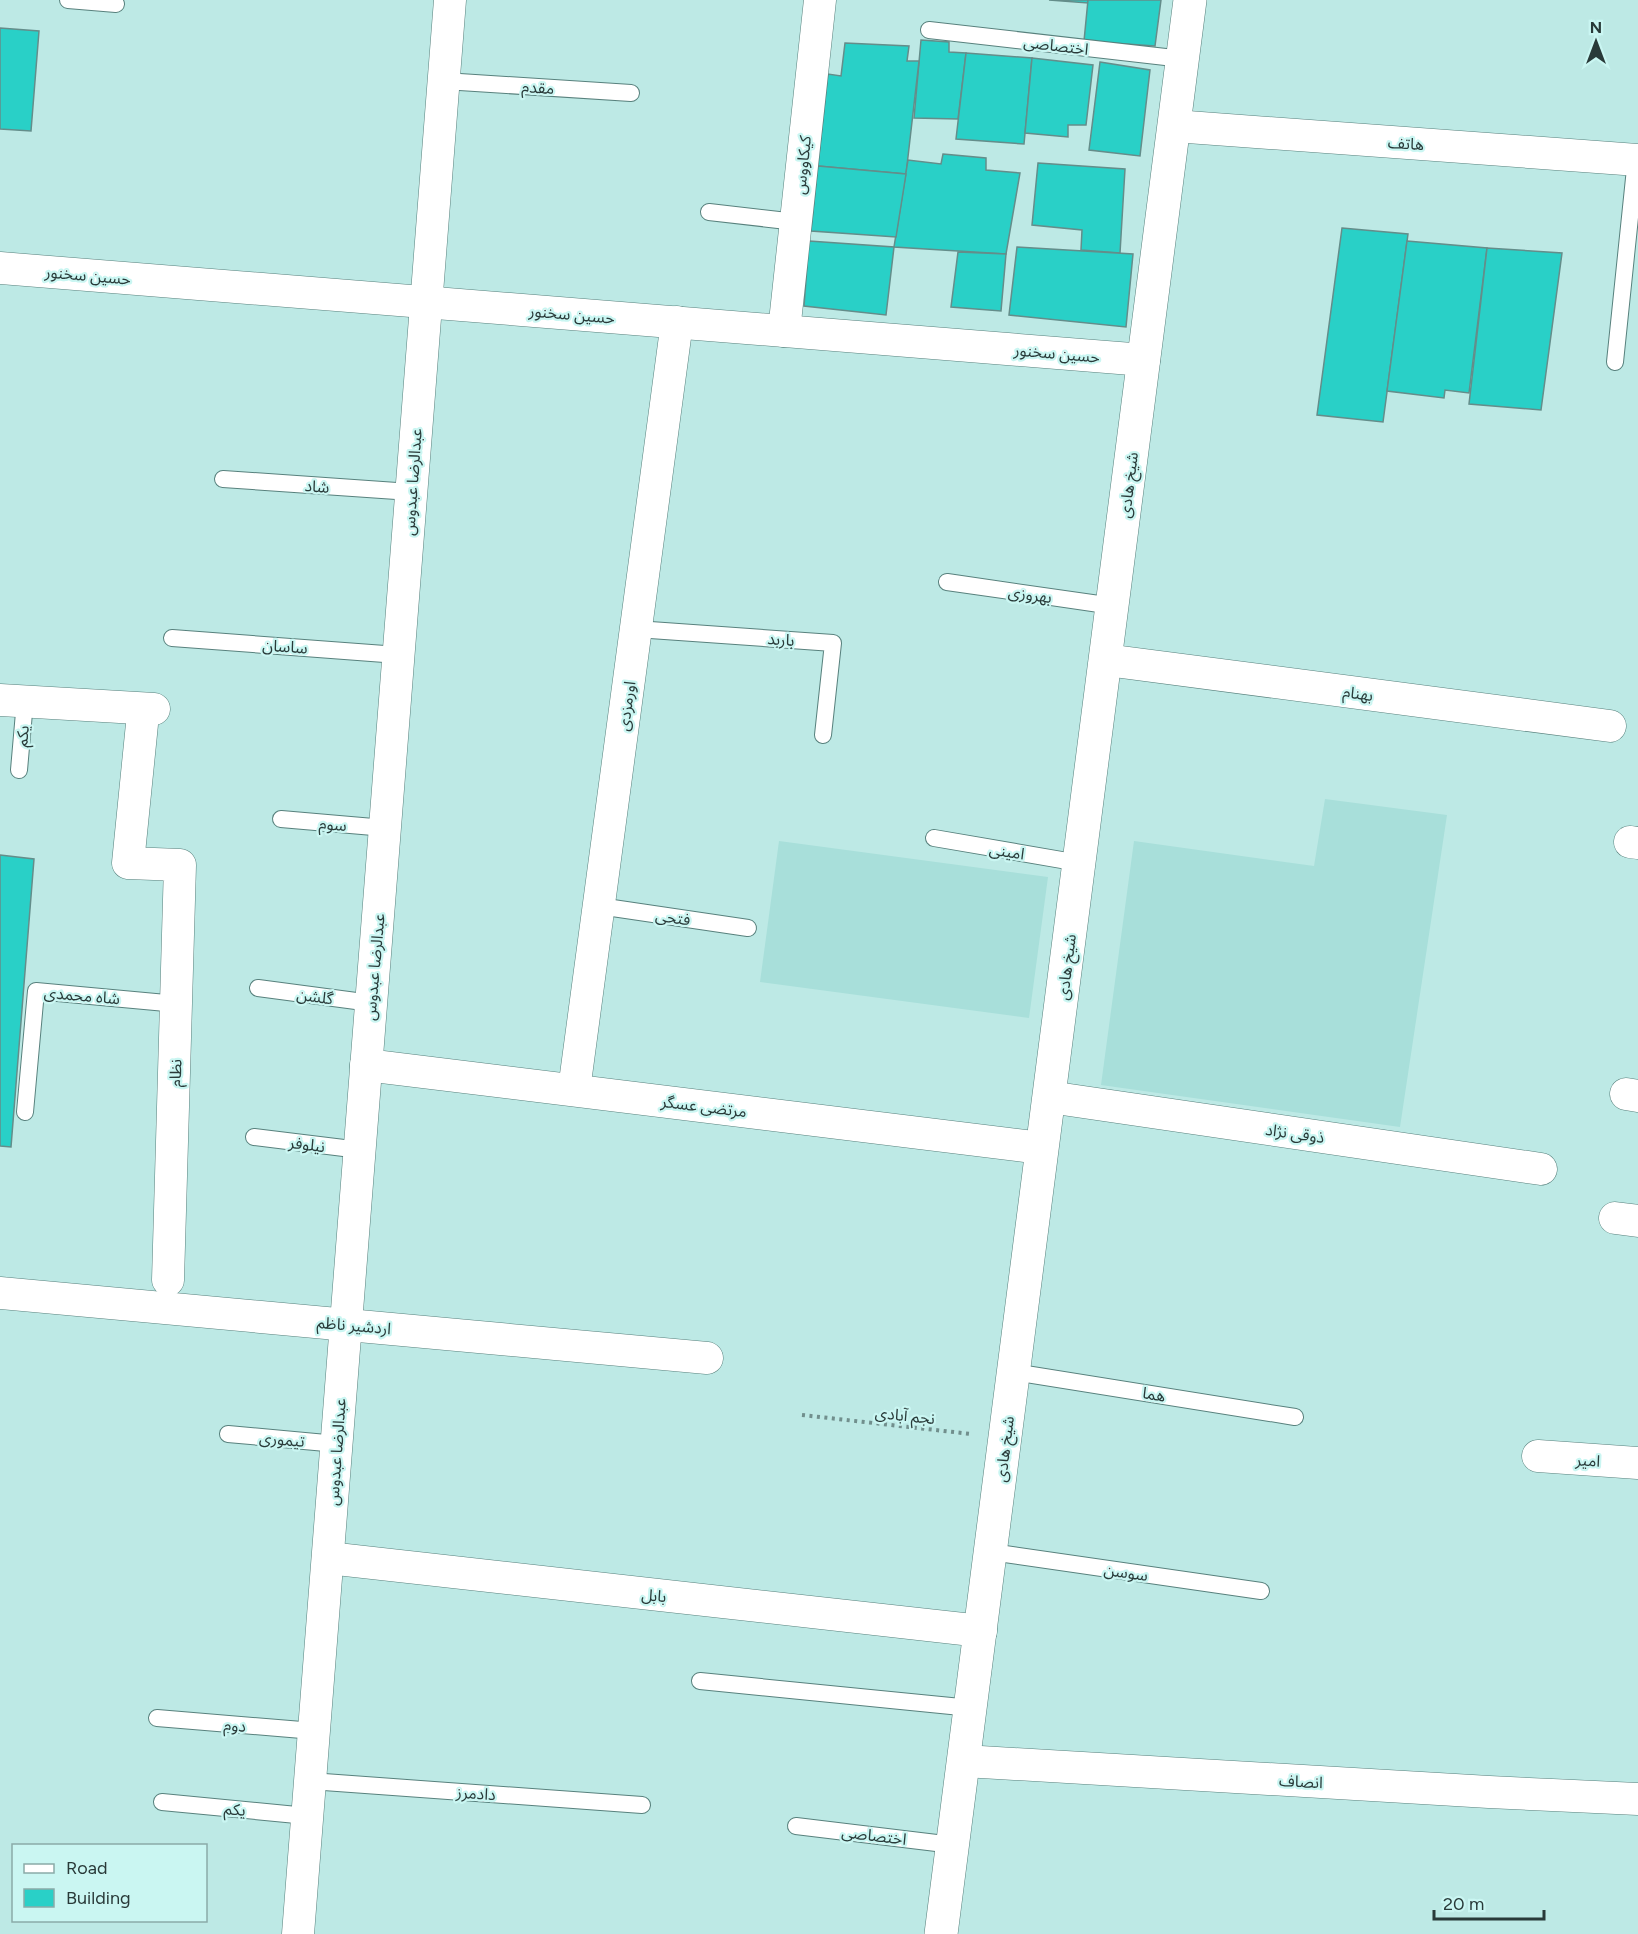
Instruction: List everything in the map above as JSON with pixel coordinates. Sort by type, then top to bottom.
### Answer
[{"type":"street","name":"عبدالرضا عبدوس","points":[[298,1934],[450,0]]},
{"type":"street","name":"کیکاووس","points":[[784,331],[820,0]]},
{"type":"street","name":"شیخ هادی","points":[[941,1934],[1190,0]]},
{"type":"street","name":"هاتف","points":[[1174,126],[1637,159]]},
{"type":"street","name":"حسین سخنور","points":[[0,268],[1144,360]]},
{"type":"street","name":"اورمزدی","points":[[574,1090],[677,322]]},
{"type":"street","name":"بهنام","points":[[1106,660],[1610,726]]},
{"type":"street","name":"نظام","points":[[13,701],[148,717],[128,863],[180,865],[168,1280]]},
{"type":"street","name":"مرتضی عسگر","points":[[366,1065],[1041,1148]]},
{"type":"street","name":"ذوقی نژاد","points":[[1049,1097],[1541,1169]]},
{"type":"street","name":"اردشیر ناظم","points":[[0,1293],[707,1358]]},
{"type":"street","name":"امیر","points":[[1538,1456],[1638,1463]]},
{"type":"street","name":"بابل","points":[[328,1558],[981,1631]]},
{"type":"street","name":"انصاف","points":[[964,1761],[1638,1799]]},
{"type":"lane","points":[[68,0],[117,4]]},
{"type":"lane","name":"اختصاصی","points":[[929,30],[1183,59]]},
{"type":"lane","name":"مقدم","points":[[444,81],[631,93]]},
{"type":"lane","points":[[1615,362],[1637,159]]},
{"type":"lane","points":[[708,212],[796,222]]},
{"type":"lane","name":"شاد","points":[[223,480],[411,492]]},
{"type":"lane","name":"بهروزی","points":[[947,582],[1113,606]]},
{"type":"lane","name":"باربد","points":[[636,629],[833,643],[823,735]]},
{"type":"lane","name":"ساسان","points":[[172,638],[398,655]]},
{"type":"lane","name":"یکم","points":[[13,701],[19,770]]},
{"type":"lane","name":"سوم","points":[[281,819],[385,828]]},
{"type":"lane","name":"امینی","points":[[934,838],[1080,863]]},
{"type":"lane","name":"فتحی","points":[[599,906],[748,928]]},
{"type":"lane","name":"گلشن","points":[[258,988],[371,1003]]},
{"type":"lane","name":"شاه محمدی","points":[[26,1112],[36,991],[177,1004]]},
{"type":"lane","name":"نیلوفر","points":[[255,1137],[360,1150]]},
{"type":"lane","name":"هما","points":[[1014,1372],[1295,1417]]},
{"type":"lane","name":"تیموری","points":[[228,1434],[337,1444]]},
{"type":"lane","name":"سوسن","points":[[991,1552],[1260,1592]]},
{"type":"lane","points":[[700,1681],[971,1708]]},
{"type":"lane","name":"دوم","points":[[157,1718],[314,1731]]},
{"type":"lane","name":"دادمرز","points":[[310,1781],[642,1805]]},
{"type":"lane","name":"یکم","points":[[162,1802],[307,1816]]},
{"type":"lane","name":"اختصاصی","points":[[796,1826],[953,1845]]},
{"type":"path","name":"نجم آبادی","points":[[802,1415],[1005,1438]]},
{"type":"shaded area","points":[[1325,799],[1447,815],[1400,1127],[1101,1085],[1134,841],[1314,866]]},
{"type":"shaded area","points":[[779,841],[1048,877],[1029,1018],[760,982]]},
{"type":"building","points":[[1049,0],[1088,0],[1088,3]]},
{"type":"building","points":[[1088,0],[1161,0],[1155,46],[1084,41]]},
{"type":"building","points":[[0,28],[39,31],[31,131],[0,129]]},
{"type":"building","points":[[921,40],[949,42],[949,52],[966,53],[958,119],[914,118]]},
{"type":"building","points":[[845,43],[909,46],[907,61],[919,61],[906,174],[818,166],[828,74],[841,76]]},
{"type":"building","points":[[966,53],[1032,58],[1024,144],[956,139]]},
{"type":"building","points":[[1032,58],[1093,65],[1086,125],[1068,125],[1068,137],[1025,133]]},
{"type":"building","points":[[1100,62],[1150,70],[1140,156],[1089,150]]},
{"type":"building","points":[[943,154],[986,158],[986,170],[1020,173],[1006,254],[894,247],[908,160],[941,164]]},
{"type":"building","points":[[1038,163],[1125,169],[1120,253],[1081,250],[1082,230],[1032,225]]},
{"type":"building","points":[[818,166],[906,174],[896,237],[811,231]]},
{"type":"building","points":[[1342,228],[1408,234],[1383,422],[1317,415]]},
{"type":"building","points":[[809,241],[894,247],[886,315],[804,306]]},
{"type":"building","points":[[1407,241],[1487,248],[1469,393],[1445,390],[1444,398],[1387,391]]},
{"type":"building","points":[[1017,247],[1133,254],[1126,327],[1009,315]]},
{"type":"building","points":[[1487,248],[1562,253],[1541,410],[1469,404]]},
{"type":"building","points":[[958,252],[1006,254],[1001,311],[951,307]]},
{"type":"building","points":[[0,855],[34,859],[11,1147],[0,1146]]}]
